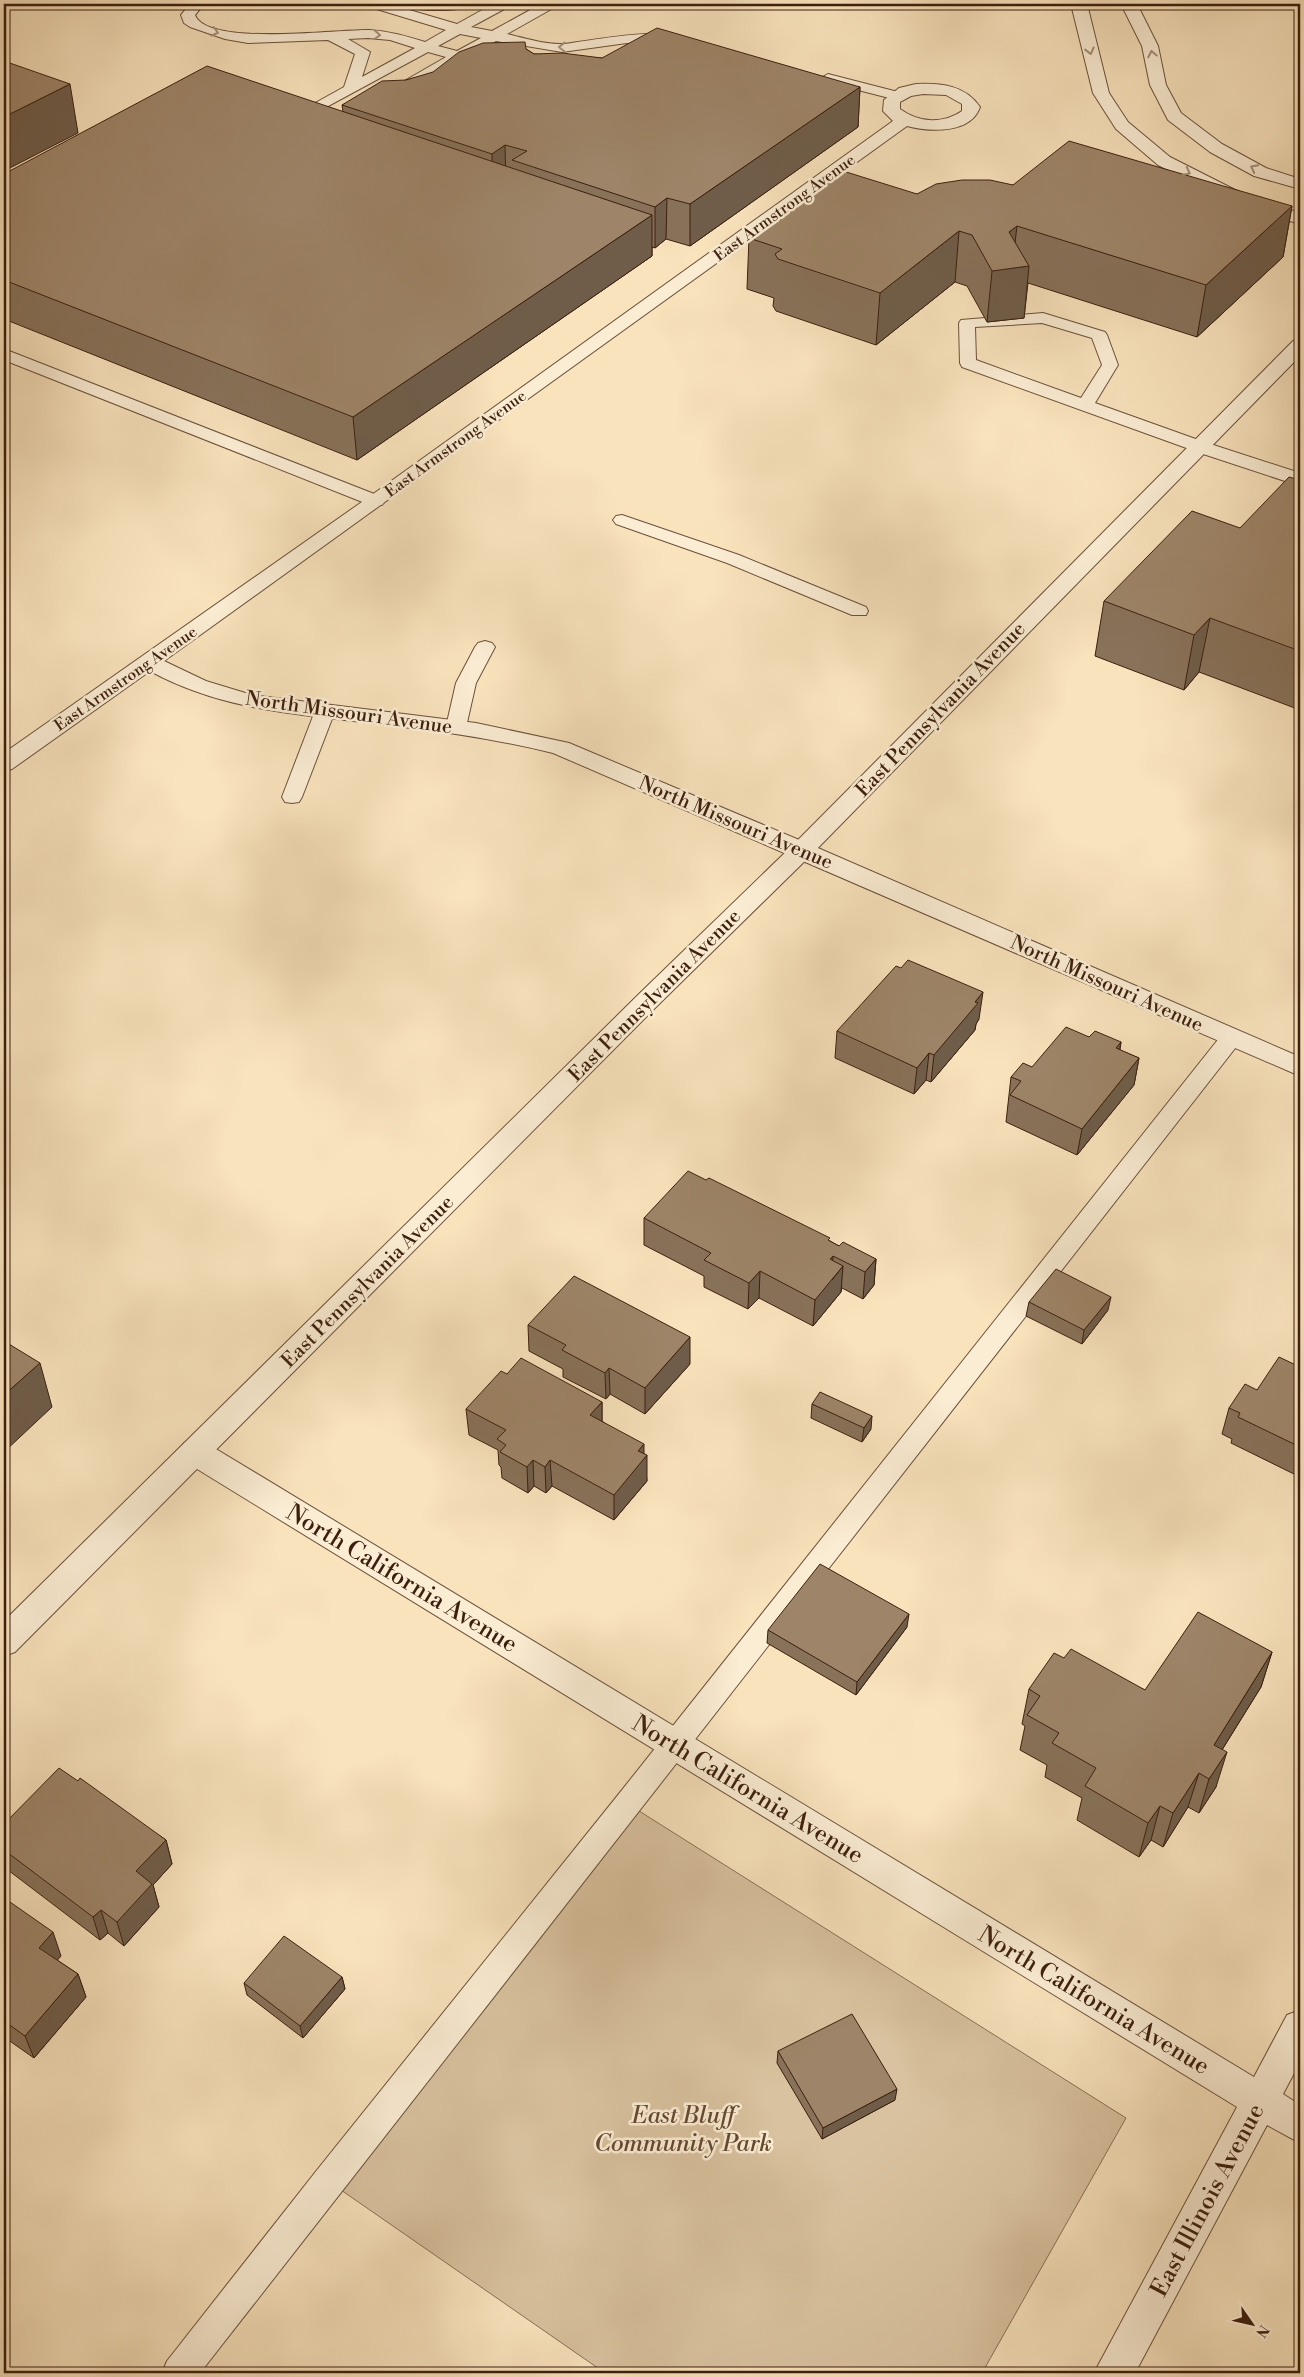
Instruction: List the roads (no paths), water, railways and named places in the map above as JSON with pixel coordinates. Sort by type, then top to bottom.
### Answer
[{"type":"street","points":[[1079,4],[1101,93],[1122,126],[1164,161],[1243,201],[1300,219]]},
{"type":"street","points":[[1129,4],[1150,46],[1158,85],[1174,116],[1216,148],[1245,164],[1260,172],[1300,184]]},
{"type":"street","points":[[916,89],[941,90],[962,96],[969,101],[972,107],[970,113],[955,122],[929,125],[905,120],[891,111],[892,100],[897,96],[916,89]]},
{"type":"street","name":"East Armstrong Avenue","points":[[4,764],[147,661],[376,501],[905,120]]},
{"type":"street","name":"East Pennsylvania Avenue","points":[[4,1642],[649,999],[802,850],[1198,446],[1300,345]]},
{"type":"street","points":[[1198,446],[1300,480]]},
{"type":"street","name":"North Missouri Avenue","points":[[147,661],[206,690],[286,707],[456,727],[522,737],[561,748],[802,850],[1300,1067]]},
{"type":"street","name":"North California Avenue","points":[[195,1452],[1300,2125]]},
{"type":"street","name":"East Illinois Avenue","points":[[1114,2373],[1300,2027]]},
{"type":"lane","points":[[197,4],[188,15],[189,20],[202,28],[234,37],[368,34],[391,36],[503,68]]},
{"type":"lane","points":[[375,4],[458,29],[562,48],[627,39],[677,39]]},
{"type":"lane","points":[[412,4],[439,6],[464,4]]},
{"type":"lane","points":[[286,124],[503,4]]},
{"type":"lane","points":[[385,98],[550,4]]},
{"type":"lane","points":[[331,36],[363,52],[351,88]]},
{"type":"lane","points":[[580,60],[627,39]]},
{"type":"lane","points":[[815,74],[897,96]]},
{"type":"lane","points":[[1085,406],[1110,365],[1099,336],[1043,318],[967,323],[968,364],[1085,406],[1198,446]]},
{"type":"lane","points":[[4,354],[376,501]]},
{"type":"lane","points":[[622,520],[733,559],[859,611]]},
{"type":"lane","points":[[456,727],[466,683],[485,647]]},
{"type":"lane","points":[[292,797],[325,712]]},
{"type":"lane","points":[[180,2373],[322,2189],[1232,1037]]},
{"type":"park label","name":"East Bluff Community Park","points":[[683,2129]]}]
